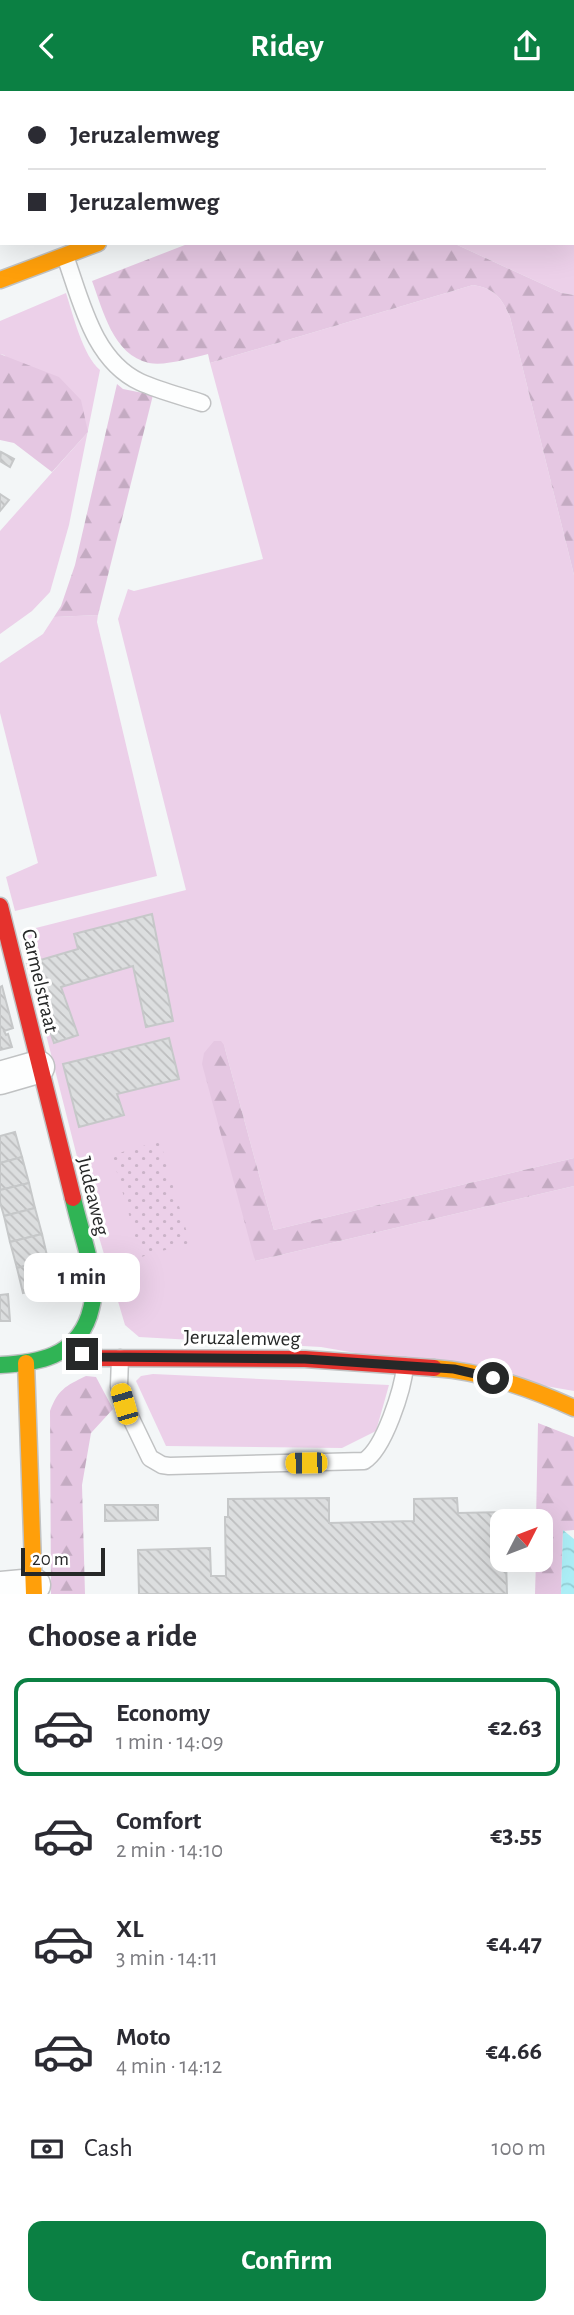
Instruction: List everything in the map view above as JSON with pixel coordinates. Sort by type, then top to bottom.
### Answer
[{"type":"street","points":[[0,280],[93,245]]},
{"type":"street","name":"Carmelstraat","points":[[0,906],[38,1067]]},
{"type":"street","points":[[0,1078],[38,1067]]},
{"type":"street","name":"Judeaweg","points":[[0,1365],[43,1361],[58,1355],[82,1333],[94,1302],[94,1285],[38,1067]]},
{"type":"street","name":"Jeruzalemweg","points":[[71,1345],[82,1354],[94,1357],[305,1359],[454,1369],[538,1392],[574,1408]]},
{"type":"street","points":[[0,1588],[34,1590],[26,1363]]},
{"type":"lane","points":[[65,256],[93,333],[115,364],[138,381],[201,403]]},
{"type":"lane","points":[[120,1358],[119,1386],[124,1404],[150,1458],[169,1466],[364,1461],[376,1452],[379,1446],[403,1383],[405,1366]]},
{"type":"shaded area","points":[[457,245],[574,245],[574,295],[562,293]]},
{"type":"shaded area","points":[[473,285],[496,295],[510,317],[574,575],[574,1158],[274,1230],[224,1045],[255,1261],[574,1186],[574,1391],[321,1347],[139,1337],[125,1325],[88,1200],[20,932],[186,890],[118,619],[128,589],[134,591],[263,559],[210,363]]},
{"type":"shaded area","points":[[66,293],[88,355],[100,370],[88,432],[0,354],[0,321]]},
{"type":"shaded area","points":[[87,433],[69,525],[50,592],[32,611],[0,634],[0,531]]},
{"type":"shaded area","points":[[98,615],[97,622],[157,876],[15,911],[6,877],[38,863],[0,713],[0,663],[43,634],[54,617]]},
{"type":"shaded area","points":[[160,1141],[190,1243],[141,1257],[112,1155]]},
{"type":"shaded area","points":[[153,1374],[389,1385],[376,1431],[342,1448],[166,1446],[136,1381],[141,1376]]},
{"type":"green space","points":[[185,245],[457,245],[562,293],[574,295],[574,575],[510,317],[504,304],[487,289],[473,285],[210,363],[208,354],[178,361],[149,363],[126,351],[118,341],[105,318],[92,281]]},
{"type":"green space","points":[[0,354],[59,377],[81,400],[88,432],[52,472],[14,443],[0,440]]},
{"type":"green space","points":[[117,384],[123,389],[153,395],[98,615],[54,617],[61,606],[75,565]]},
{"type":"green space","points":[[214,1041],[221,1041],[224,1045],[274,1230],[574,1158],[574,1186],[255,1261],[202,1064],[204,1053]]},
{"type":"green space","points":[[86,1376],[96,1377],[113,1409],[91,1433],[82,1485],[85,1594],[51,1594],[50,1411],[63,1389]]},
{"type":"green space","points":[[538,1423],[574,1437],[574,1530],[563,1531],[561,1594],[535,1594],[536,1572],[553,1572],[553,1509],[536,1509]]},
{"type":"water","points":[[563,1530],[574,1539],[574,1594],[561,1594]]},
{"type":"building","points":[[1,452],[14,459],[10,467],[0,461]]},
{"type":"building","points":[[0,494],[9,500],[0,511]]},
{"type":"building","points":[[152,914],[173,1021],[146,1027],[133,966],[61,987],[78,1035],[54,1043],[27,964],[78,949],[74,934]]},
{"type":"building","points":[[2,986],[13,1028],[4,1031],[8,1034],[12,1047],[0,1050],[0,987]]},
{"type":"building","points":[[169,1038],[179,1079],[117,1094],[124,1115],[79,1127],[63,1064]]},
{"type":"building","points":[[15,1132],[22,1157],[0,1163],[0,1136]]},
{"type":"building","points":[[22,1157],[29,1183],[0,1190],[0,1163]]},
{"type":"building","points":[[29,1183],[35,1208],[4,1216],[0,1190]]},
{"type":"building","points":[[35,1208],[42,1234],[10,1242],[4,1216]]},
{"type":"building","points":[[42,1234],[48,1260],[17,1268],[10,1242]]},
{"type":"building","points":[[48,1260],[55,1285],[23,1293],[17,1268]]},
{"type":"building","points":[[8,1294],[10,1321],[0,1321],[0,1295]]},
{"type":"building","points":[[329,1498],[329,1523],[414,1521],[414,1499],[457,1498],[458,1513],[490,1512],[490,1572],[506,1572],[507,1594],[139,1594],[138,1550],[210,1548],[211,1576],[226,1576],[225,1517],[228,1517],[228,1499]]},
{"type":"building","points":[[105,1505],[158,1505],[158,1520],[105,1521]]},
{"type":"traffic: fast","points":[[0,1365],[28,1362],[54,1355],[75,1341],[83,1330],[94,1296],[94,1284],[73,1198]]},
{"type":"traffic: slow","points":[[0,280],[93,245]]},
{"type":"traffic: slow","points":[[26,1363],[34,1594]]},
{"type":"traffic: slow","points":[[434,1368],[506,1382],[574,1408]]},
{"type":"traffic: jam","points":[[0,906],[73,1198]]},
{"type":"traffic: jam","points":[[71,1345],[82,1354],[101,1358],[305,1359],[434,1368]]},
{"type":"route","points":[[82,1354],[94,1357],[305,1359],[454,1369],[493,1378]]}]
